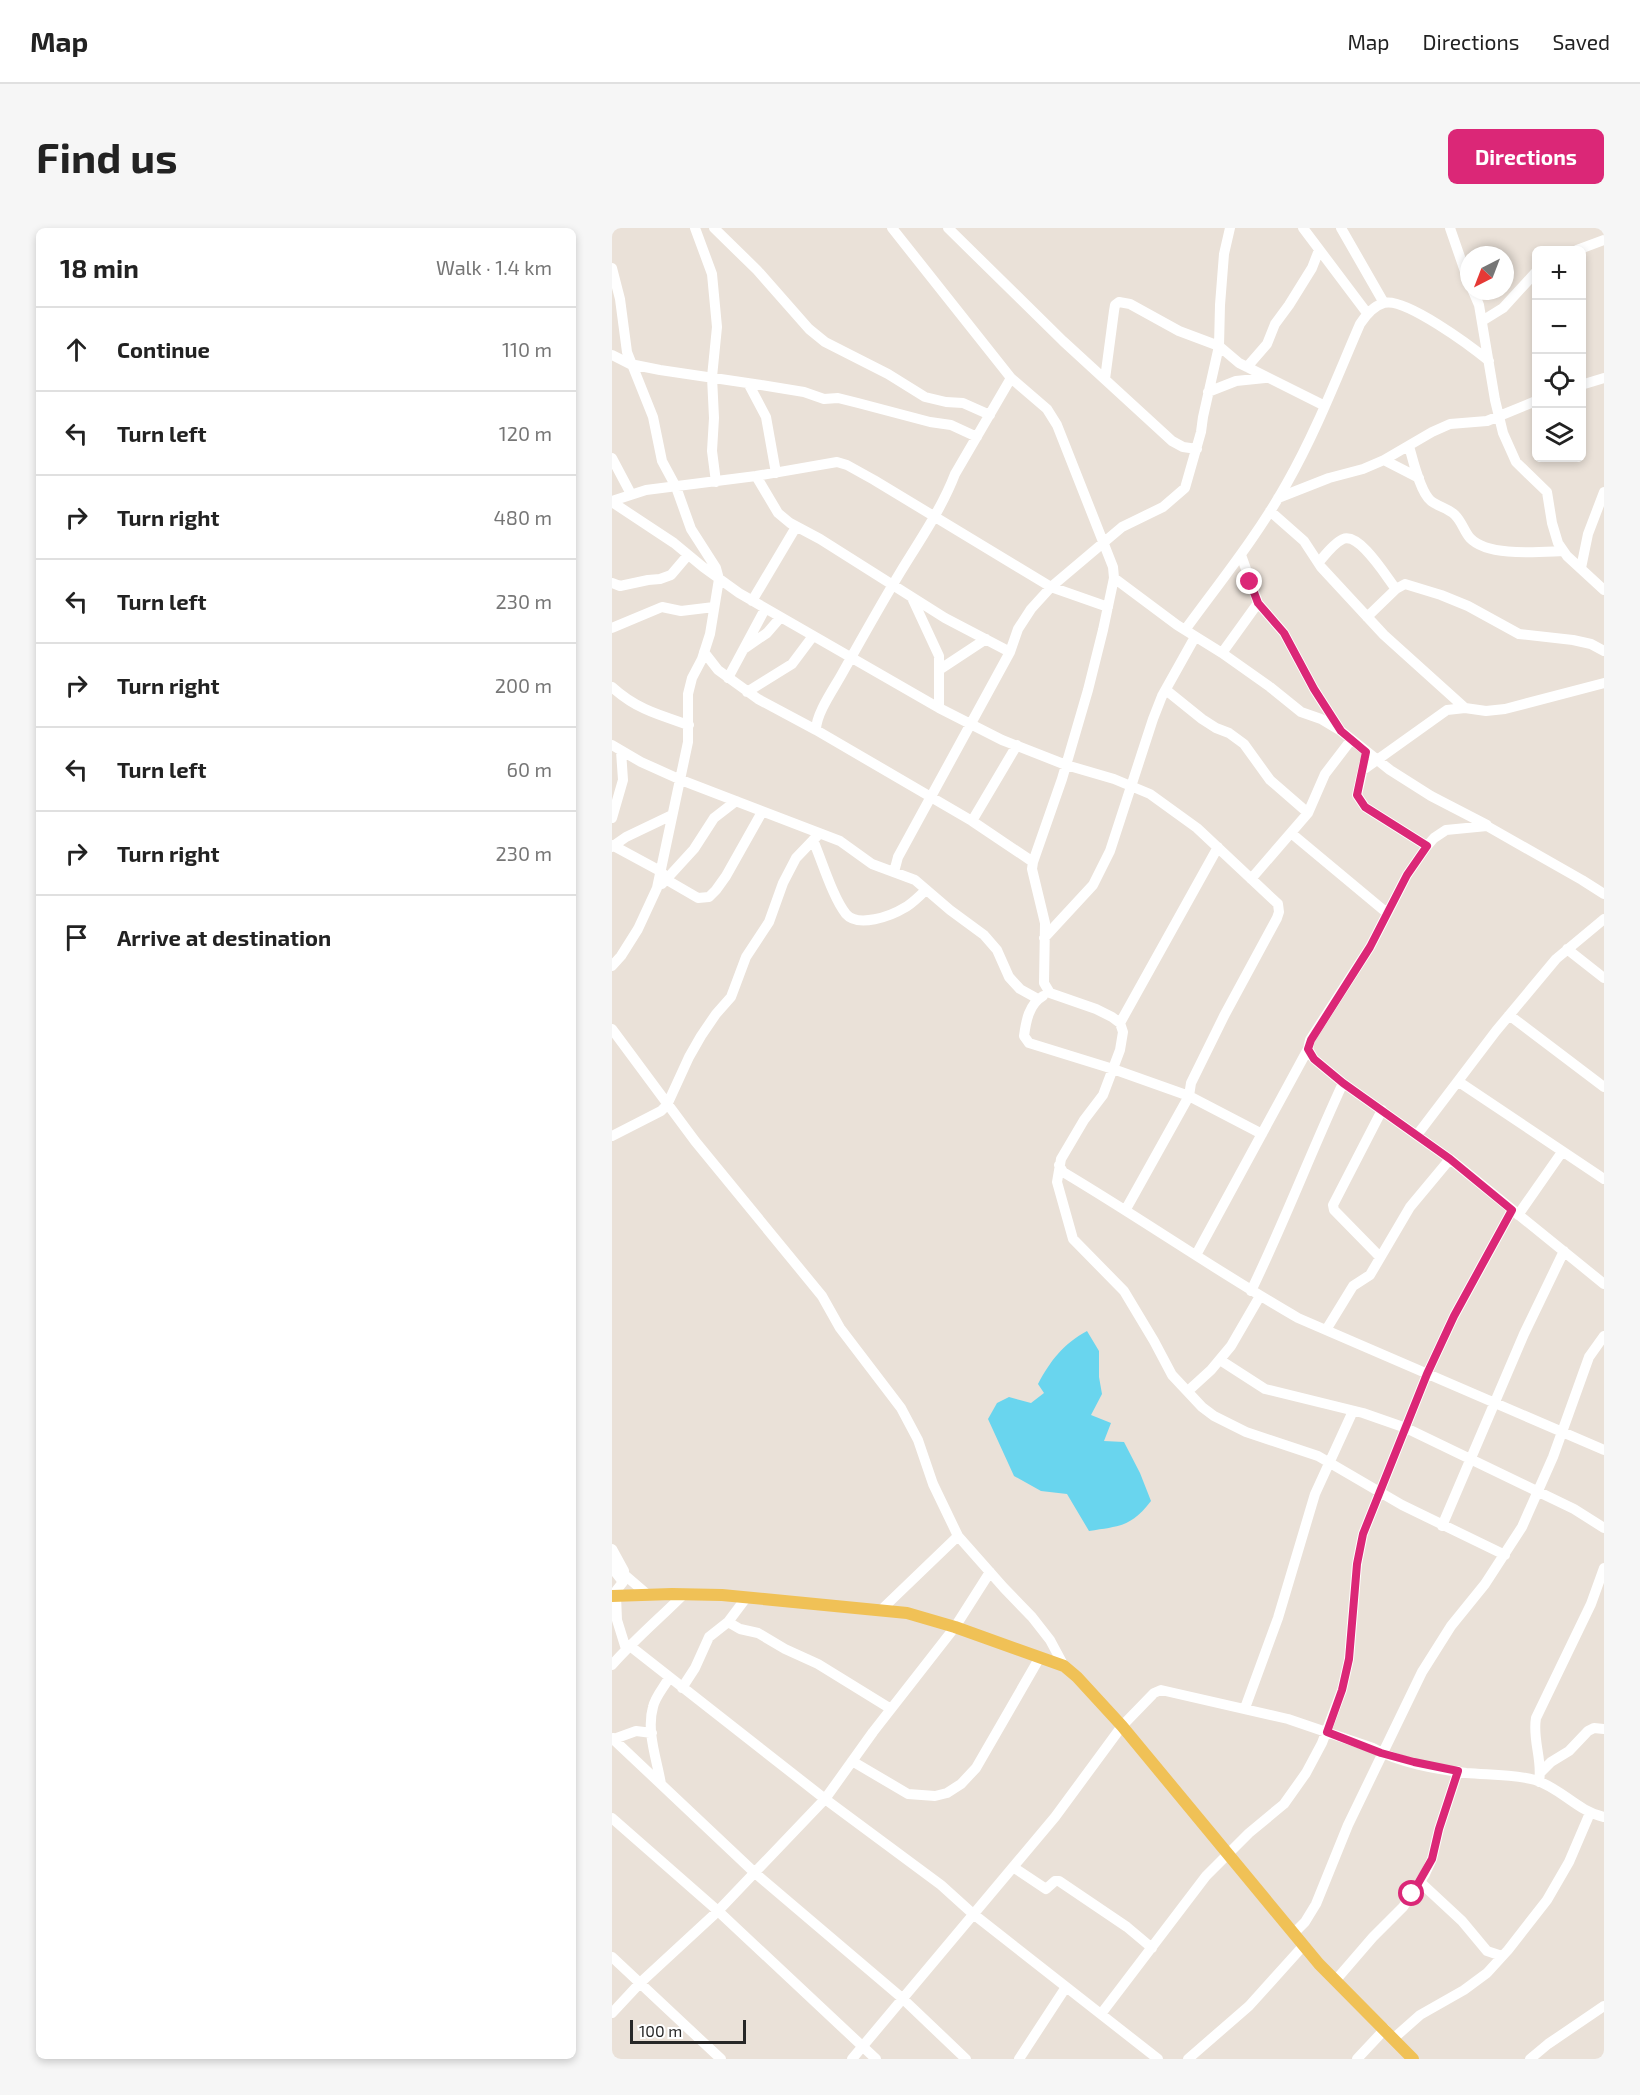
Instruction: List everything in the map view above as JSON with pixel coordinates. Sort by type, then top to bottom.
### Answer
[{"type":"main road","points":[[614,1596],[684,1594],[908,1613],[955,1627],[1064,1666],[1122,1726],[1335,1981],[1390,2033],[1413,2059]]},
{"type":"street","points":[[695,228],[711,274],[717,327],[712,377],[712,452],[716,482]]},
{"type":"street","points":[[705,228],[705,252]]},
{"type":"street","points":[[714,228],[757,270],[809,329],[825,342],[888,374],[925,397],[963,404],[990,415]]},
{"type":"street","points":[[892,228],[1011,378],[1047,409],[1057,425],[1113,567],[1114,578],[1088,690],[1032,869],[1045,923],[1044,983],[1050,993],[1112,1017],[1120,1023],[1123,1032],[1120,1050],[1103,1095],[1084,1120],[1059,1165],[1057,1182],[1073,1239],[1124,1292],[1172,1375],[1202,1407],[1214,1416],[1246,1432],[1318,1456],[1380,1493],[1505,1556]]},
{"type":"street","points":[[948,228],[1172,441],[1183,447],[1197,449]]},
{"type":"street","points":[[894,872],[898,857],[1010,652],[1018,629],[1030,609],[1051,586],[1104,540],[1122,527],[1176,498],[1185,488],[1197,449],[1219,346],[1224,254],[1230,228]]},
{"type":"street","points":[[1303,228],[1367,313]]},
{"type":"street","points":[[1341,228],[1384,303]]},
{"type":"street","points":[[1450,228],[1460,257]]},
{"type":"street","points":[[1586,247],[1604,240]]},
{"type":"street","points":[[1247,367],[1267,344],[1275,324],[1295,297],[1312,268],[1319,249]]},
{"type":"street","points":[[612,268],[620,299],[630,364],[653,417],[662,460],[676,487],[691,529],[716,568],[719,579],[704,652],[692,678],[688,694],[689,725],[681,780],[672,815],[664,876]]},
{"type":"street","points":[[1482,321],[1503,308],[1532,276]]},
{"type":"street","points":[[1477,300],[1490,361],[1498,416],[1516,462],[1547,492],[1552,523],[1563,551],[1604,590]]},
{"type":"street","points":[[1105,379],[1115,305],[1119,302],[1130,304],[1179,331],[1219,346],[1239,363],[1325,406]]},
{"type":"street","points":[[1185,630],[1241,555],[1278,498],[1304,452],[1360,324],[1367,313],[1384,303],[1395,302],[1426,316],[1490,361]]},
{"type":"street","points":[[612,355],[630,364],[804,392],[824,399],[838,398],[921,420],[951,425],[977,437]]},
{"type":"street","points":[[816,730],[816,723],[852,657],[1011,378]]},
{"type":"street","points":[[1208,392],[1236,381],[1266,378]]},
{"type":"street","points":[[1586,383],[1604,378]]},
{"type":"street","points":[[748,383],[766,417],[776,473]]},
{"type":"street","points":[[1278,498],[1384,460],[1450,424],[1487,421],[1532,403]]},
{"type":"street","points":[[1409,446],[1429,500],[1448,509],[1456,516],[1469,537],[1482,547],[1530,552],[1563,551]]},
{"type":"street","points":[[612,458],[632,494]]},
{"type":"street","points":[[1384,460],[1419,478]]},
{"type":"street","points":[[612,501],[645,490],[716,482],[837,462],[874,480],[1051,586],[1108,607]]},
{"type":"street","points":[[756,476],[778,513],[796,527],[820,539],[913,599],[1010,652]]},
{"type":"street","points":[[1581,568],[1588,534],[1604,492]]},
{"type":"street","points":[[612,501],[674,543],[719,579],[752,601],[939,708],[1017,745],[1066,765],[1114,779],[1150,794],[1197,828],[1278,904],[1279,912],[1191,1083],[1189,1096],[1126,1209]]},
{"type":"street","points":[[1270,511],[1304,541],[1335,583],[1384,635],[1465,708]]},
{"type":"street","points":[[752,601],[796,527]]},
{"type":"street","points":[[1318,562],[1341,539],[1354,540],[1369,554],[1396,589]]},
{"type":"street","points":[[612,583],[620,586],[629,585],[671,575],[688,555]]},
{"type":"street","points":[[1241,555],[1258,603],[1284,633],[1314,689],[1341,731]]},
{"type":"street","points":[[1114,578],[1195,637],[1222,653],[1301,712],[1321,719],[1341,731],[1376,760],[1431,796],[1604,894]]},
{"type":"street","points":[[1367,617],[1396,589],[1405,584],[1441,595],[1490,616],[1519,634],[1573,640],[1592,644],[1604,651]]},
{"type":"street","points":[[913,599],[938,654],[939,708]]},
{"type":"street","points":[[1222,653],[1258,603]]},
{"type":"street","points":[[612,628],[662,607],[681,611],[714,607]]},
{"type":"street","points":[[728,678],[765,609]]},
{"type":"street","points":[[693,610],[712,620]]},
{"type":"street","points":[[745,648],[767,633],[780,618]]},
{"type":"street","points":[[747,692],[792,664],[813,636]]},
{"type":"street","points":[[1044,938],[1093,885],[1110,850],[1133,786],[1153,719],[1195,637]]},
{"type":"street","points":[[939,670],[986,639]]},
{"type":"street","points":[[704,652],[718,670],[747,692],[972,821],[1033,862]]},
{"type":"street","points":[[1363,770],[1447,710],[1505,709],[1604,682]]},
{"type":"street","points":[[612,687],[640,708],[689,725]]},
{"type":"street","points":[[1166,690],[1216,728],[1229,733],[1244,744],[1270,780],[1308,813]]},
{"type":"street","points":[[1251,879],[1308,813],[1325,774],[1351,740]]},
{"type":"street","points":[[972,821],[1017,745]]},
{"type":"street","points":[[617,748],[681,780],[736,801],[816,837],[840,841],[872,864],[915,880],[984,935],[997,950],[1009,977],[1020,989],[1038,999]]},
{"type":"street","points":[[612,818],[623,780],[617,748]]},
{"type":"street","points":[[1366,752],[1357,795],[1365,807],[1427,846]]},
{"type":"street","points":[[612,966],[638,929],[664,876],[694,849],[714,818],[736,801]]},
{"type":"street","points":[[672,815],[612,846],[698,898],[709,897],[726,876],[762,812]]},
{"type":"street","points":[[1196,1255],[1311,1040],[1370,947],[1407,875],[1427,846],[1446,830],[1487,826]]},
{"type":"street","points":[[1290,833],[1387,913]]},
{"type":"street","points":[[816,837],[838,899],[847,915],[856,920],[874,918],[906,908],[926,890]]},
{"type":"street","points":[[612,1136],[661,1111],[667,1105],[701,1036],[731,997],[746,957],[769,922],[783,883],[796,858],[816,837]]},
{"type":"street","points":[[1120,1023],[1218,847]]},
{"type":"street","points":[[1417,1135],[1509,1015],[1556,959],[1604,919]]},
{"type":"street","points":[[1567,949],[1604,978]]},
{"type":"street","points":[[1050,993],[1038,999],[1030,1011],[1024,1036],[1029,1043],[1189,1096],[1262,1134]]},
{"type":"street","points":[[1509,1015],[1604,1087]]},
{"type":"street","points":[[612,1029],[667,1105],[822,1296],[840,1328],[901,1408],[918,1440],[933,1484],[958,1536],[1032,1617],[1050,1640],[1064,1666]]},
{"type":"street","points":[[1308,1049],[1314,1059],[1343,1083],[1450,1159],[1604,1284]]},
{"type":"street","points":[[1459,1082],[1604,1179]]},
{"type":"street","points":[[1188,1391],[1231,1346],[1256,1293],[1276,1240],[1343,1083]]},
{"type":"street","points":[[1380,1257],[1334,1210],[1333,1205],[1382,1110]]},
{"type":"street","points":[[1101,2014],[1206,1875],[1284,1804],[1306,1773],[1327,1732],[1342,1690],[1349,1659],[1357,1564],[1363,1534],[1427,1374],[1454,1316],[1515,1212],[1562,1152]]},
{"type":"street","points":[[1326,1330],[1353,1286],[1370,1275],[1410,1207],[1450,1159]]},
{"type":"street","points":[[1059,1165],[1063,1172],[1126,1209],[1298,1318],[1604,1450]]},
{"type":"street","points":[[1442,1526],[1472,1461],[1524,1334],[1564,1251]]},
{"type":"street","points":[[1294,1933],[1305,1922],[1316,1904],[1348,1825],[1422,1672],[1451,1626],[1505,1556],[1522,1527],[1563,1431],[1589,1357],[1604,1336]]},
{"type":"street","points":[[1220,1360],[1265,1389],[1353,1411],[1406,1428],[1538,1493],[1599,1519],[1604,1528]]},
{"type":"street","points":[[1245,1708],[1278,1618],[1315,1494],[1353,1411]]},
{"type":"street","points":[[880,1611],[958,1536]]},
{"type":"street","points":[[612,1549],[627,1577]]},
{"type":"street","points":[[612,1565],[648,1595]]},
{"type":"street","points":[[612,1565],[623,1582],[614,1596],[622,1651]]},
{"type":"street","points":[[1540,1777],[1534,1730],[1536,1718],[1591,1604],[1604,1568]]},
{"type":"street","points":[[612,2013],[640,1983],[718,1911],[825,1799],[955,1627],[990,1572]]},
{"type":"street","points":[[612,1665],[622,1651],[648,1631],[684,1594]]},
{"type":"street","points":[[682,1688],[695,1668],[709,1637],[728,1622],[746,1598]]},
{"type":"street","points":[[728,1622],[740,1629],[758,1633],[785,1649],[818,1664],[891,1709]]},
{"type":"street","points":[[622,1651],[669,1678],[825,1799],[941,1885],[972,1913],[1158,2059]]},
{"type":"street","points":[[852,1761],[908,1794],[935,1796],[947,1793],[961,1784],[976,1768],[1040,1657]]},
{"type":"street","points":[[661,1784],[652,1733],[653,1706],[669,1678]]},
{"type":"street","points":[[852,2059],[972,1913],[1055,1817],[1122,1726],[1154,1693],[1161,1690],[1245,1708],[1327,1732],[1381,1753],[1414,1762],[1458,1771],[1540,1777],[1590,1814],[1604,1817]]},
{"type":"street","points":[[1540,1777],[1551,1762],[1569,1751],[1588,1731],[1594,1728],[1604,1729]]},
{"type":"street","points":[[652,1733],[636,1731],[613,1738],[755,1873],[902,1998],[966,2059]]},
{"type":"street","points":[[1335,1981],[1403,1907],[1420,1882],[1432,1859],[1458,1771]]},
{"type":"street","points":[[1357,2059],[1390,2033],[1464,1990],[1487,1973],[1547,1900],[1569,1862],[1590,1814]]},
{"type":"street","points":[[612,1818],[718,1911],[876,2059]]},
{"type":"street","points":[[1012,1867],[1046,1889],[1055,1881],[1059,1881],[1127,1927],[1152,1948]]},
{"type":"street","points":[[1420,1882],[1462,1921],[1487,1951],[1502,1956]]},
{"type":"street","points":[[1188,2059],[1249,2006],[1304,1945]]},
{"type":"street","points":[[612,1957],[722,2059]]},
{"type":"street","points":[[1020,2059],[1066,1987]]},
{"type":"street","points":[[1530,2059],[1604,2006]]},
{"type":"water","points":[[1087,1331],[1099,1351],[1099,1377],[1102,1394],[1091,1415],[1111,1423],[1104,1441],[1124,1442],[1151,1501],[1131,1521],[1089,1531],[1067,1494],[1041,1491],[1014,1476],[988,1419],[997,1403],[1009,1397],[1031,1403],[1044,1393],[1038,1384],[1048,1367],[1064,1347]]},
{"type":"route","points":[[1250,582],[1258,603],[1284,633],[1314,689],[1341,731],[1366,752],[1357,795],[1365,807],[1427,846],[1407,875],[1370,947],[1311,1040],[1308,1049],[1314,1059],[1343,1083],[1450,1159],[1512,1210],[1454,1316],[1427,1374],[1363,1534],[1357,1564],[1349,1659],[1342,1690],[1327,1732],[1381,1753],[1458,1771],[1432,1859],[1412,1894]]}]
